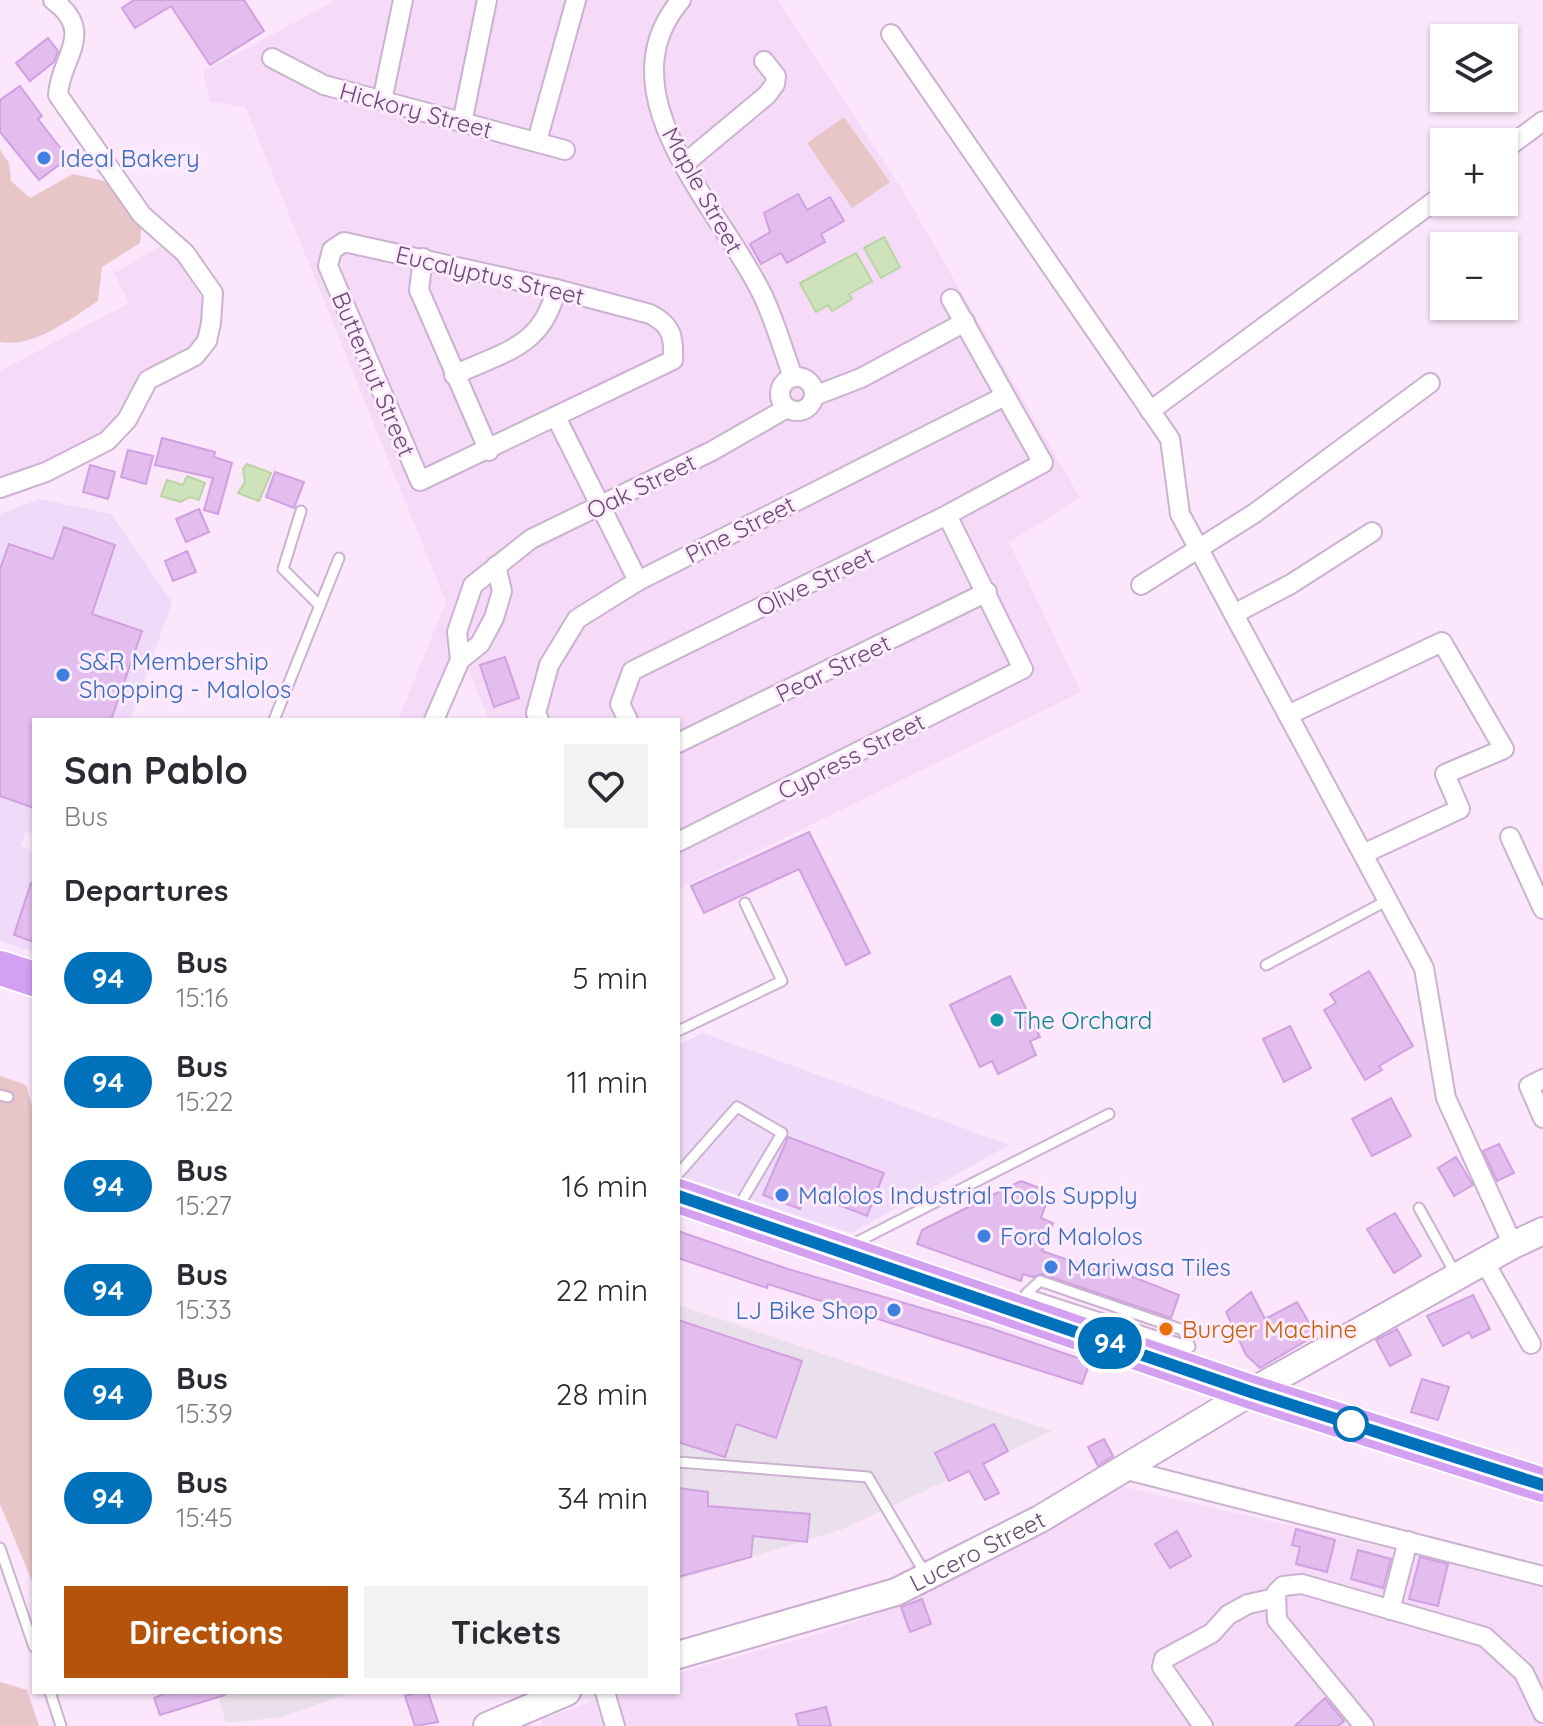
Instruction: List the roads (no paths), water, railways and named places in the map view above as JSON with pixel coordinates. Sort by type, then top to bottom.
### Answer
[{"type":"highway","points":[[0,968],[32,978]]},
{"type":"highway","points":[[680,1197],[839,1251],[1108,1331],[1251,1392],[1543,1485]]},
{"type":"street","points":[[0,488],[46,472],[107,441],[127,420],[148,380],[195,356],[207,341],[213,293],[185,253],[142,215],[58,95],[58,80],[75,47],[74,25],[53,0]]},
{"type":"street","points":[[382,101],[403,0]]},
{"type":"street","points":[[462,123],[487,0]]},
{"type":"street","points":[[537,141],[576,0]]},
{"type":"street","name":"Maple Street","points":[[681,0],[659,33],[654,84],[658,107],[684,164],[763,296],[793,377]]},
{"type":"street","points":[[891,34],[1170,439],[1180,514],[1424,968],[1446,1098],[1513,1245]]},
{"type":"street","name":"Hickory Street","points":[[272,58],[324,85],[565,150]]},
{"type":"street","points":[[684,164],[767,95],[775,84],[776,76],[764,61]]},
{"type":"street","points":[[1518,140],[1543,121]]},
{"type":"street","points":[[1150,411],[1430,204]]},
{"type":"street","name":"Eucalyptus Street","points":[[328,266],[332,250],[344,242],[556,289],[664,321],[674,337],[673,360],[556,417]]},
{"type":"street","points":[[423,258],[419,290],[489,451],[556,417],[638,581]]},
{"type":"street","name":"Butternut Street","points":[[328,266],[420,481],[489,451]]},
{"type":"street","points":[[454,375],[522,343],[537,331],[550,316],[556,289]]},
{"type":"street","points":[[951,299],[1005,396]]},
{"type":"street","points":[[814,396],[808,381],[793,377],[780,391],[787,408],[804,410],[814,396],[861,378],[965,322]]},
{"type":"street","points":[[1141,585],[1255,513],[1430,383]]},
{"type":"street","name":"Olive Street","points":[[627,718],[620,704],[632,671],[947,515],[1043,463],[1005,396]]},
{"type":"street","name":"Pine Street","points":[[538,718],[536,713],[549,665],[577,619],[638,581],[1005,396]]},
{"type":"street","name":"Oak Street","points":[[460,660],[457,632],[473,585],[531,539],[712,451],[787,408]]},
{"type":"street","points":[[947,515],[987,592]]},
{"type":"street","points":[[1234,614],[1291,584],[1372,532]]},
{"type":"street","points":[[435,718],[460,660],[480,644],[494,618],[502,591],[496,566]]},
{"type":"street","name":"Cypress Street","points":[[680,841],[1023,669],[987,592]]},
{"type":"street","name":"Pear Street","points":[[680,742],[987,592]]},
{"type":"street","points":[[1288,715],[1442,642],[1504,749],[1445,774],[1460,809],[1363,854]]},
{"type":"street","points":[[1510,837],[1543,909]]},
{"type":"street","points":[[1543,1079],[1529,1086],[1543,1118]]},
{"type":"street","name":"Lucero Street","points":[[680,1654],[896,1592],[927,1577],[1127,1470],[1251,1392],[1456,1276],[1543,1231]]},
{"type":"street","points":[[1484,1261],[1531,1344]]},
{"type":"street","points":[[1127,1470],[1543,1576]]},
{"type":"street","points":[[1390,1610],[1408,1541]]},
{"type":"street","points":[[1364,1726],[1277,1620],[1275,1598],[1283,1586],[1293,1582],[1485,1637],[1524,1673],[1543,1713]]},
{"type":"street","points":[[1203,1726],[1162,1667],[1164,1659],[1212,1633],[1228,1615],[1248,1604],[1275,1598]]},
{"type":"street","points":[[487,1726],[562,1694]]},
{"type":"street","points":[[606,1694],[615,1726]]},
{"type":"lane","points":[[301,511],[283,569],[320,606]]},
{"type":"lane","points":[[275,718],[339,558]]},
{"type":"lane","points":[[1266,965],[1388,900]]},
{"type":"lane","points":[[680,1030],[782,981],[745,903]]},
{"type":"lane","points":[[680,1172],[737,1107],[782,1133],[734,1214]]},
{"type":"lane","points":[[839,1251],[1109,1114]]},
{"type":"lane","points":[[1419,1208],[1456,1276]]},
{"type":"lane","points":[[1040,1281],[1183,1330],[1190,1347],[1108,1331],[1068,1307],[1026,1294],[1040,1281]]},
{"type":"lane","points":[[680,1462],[868,1477],[927,1577]]},
{"type":"lane","points":[[0,1548],[32,1637]]},
{"type":"lane","points":[[51,1694],[61,1726]]},
{"type":"place","name":"Ideal Bakery","points":[[44,158]]},
{"type":"place","name":"S&R Membership Shopping - Malolos","points":[[63,675]]},
{"type":"place","name":"The Orchard","points":[[997,1020]]},
{"type":"place","name":"Malolos Industrial Tools Supply","points":[[782,1195]]},
{"type":"place","name":"Ford Malolos","points":[[984,1236]]},
{"type":"place","name":"Mariwasa Tiles","points":[[1051,1267]]},
{"type":"place","name":"LJ Bike Shop","points":[[894,1310]]},
{"type":"place","name":"Burger Machine","points":[[1166,1329]]}]
